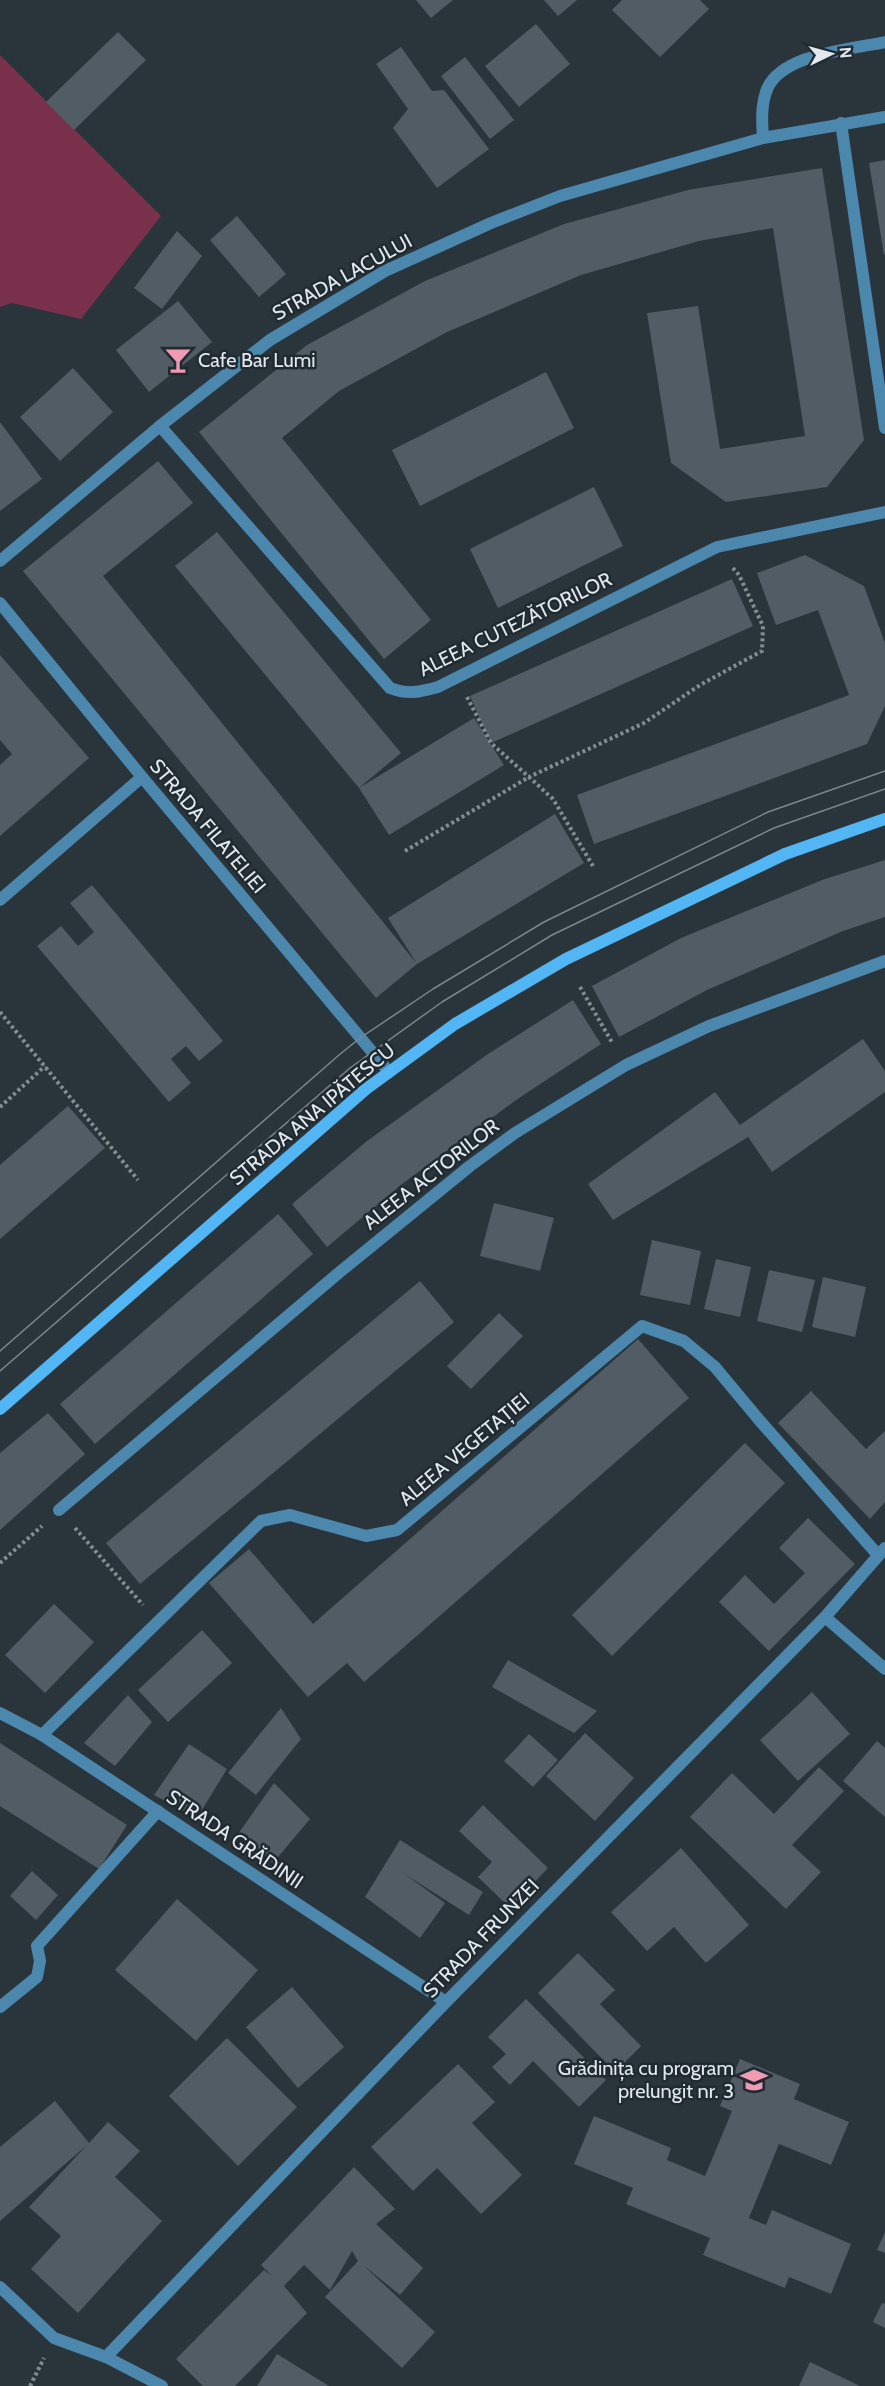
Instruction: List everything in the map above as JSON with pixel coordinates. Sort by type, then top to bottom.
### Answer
[{"type":"street","points":[[763,138],[762,111],[766,89],[778,73],[799,61],[885,42]]},
{"type":"street","name":"STRADA LACULUI","points":[[0,561],[160,426],[270,340],[385,271],[491,223],[560,196],[763,138],[885,117]]},
{"type":"street","points":[[841,123],[885,428]]},
{"type":"street","name":"ALEEA CUTEZĂTORILOR","points":[[160,426],[390,688],[402,693],[417,693],[456,678],[717,547],[885,512]]},
{"type":"street","name":"STRADA FILATELIEI","points":[[0,603],[389,1072]]},
{"type":"street","points":[[0,900],[142,777]]},
{"type":"street","name":"STRADA ANA IPĂTESCU","points":[[0,1408],[360,1094],[456,1024],[566,959],[785,854],[885,819]]},
{"type":"street","name":"ALEEA ACTORILOR","points":[[59,1510],[341,1271],[470,1166],[515,1133],[626,1065],[710,1026],[885,961]]},
{"type":"street","name":"ALEEA VEGETAȚIEI","points":[[42,1735],[261,1521],[290,1515],[366,1536],[397,1530],[642,1326],[684,1341],[716,1367],[760,1421],[881,1552]]},
{"type":"street","name":"STRADA FRUNZEI","points":[[106,2357],[446,2002],[825,1617],[881,1552]]},
{"type":"street","points":[[825,1617],[885,1669]]},
{"type":"street","name":"STRADA GRĂDINII","points":[[0,1713],[42,1735],[446,2002]]},
{"type":"street","points":[[0,2007],[37,1977],[40,1961],[37,1946],[158,1811]]},
{"type":"street","points":[[0,2287],[54,2338],[106,2357],[162,2386]]},
{"type":"path","points":[[405,851],[529,777],[644,723],[700,685],[762,651],[762,626],[739,576],[717,547]]},
{"type":"path","points":[[456,678],[490,743],[554,800],[593,866]]},
{"type":"path","points":[[580,987],[626,1065]]},
{"type":"path","points":[[0,1012],[138,1180]]},
{"type":"path","points":[[0,1107],[45,1066]]},
{"type":"path","points":[[0,1563],[59,1510],[158,1622]]},
{"type":"path","points":[[30,2386],[54,2338]]},
{"type":"shaded area","points":[[0,55],[161,216],[81,319],[12,303],[0,307]]},
{"type":"building","points":[[416,0],[453,0],[431,18]]},
{"type":"building","points":[[544,0],[577,0],[558,16]]},
{"type":"building","points":[[622,0],[700,0],[709,9],[660,57],[612,10]]},
{"type":"building","points":[[536,24],[570,64],[519,107],[485,66]]},
{"type":"building","points":[[118,32],[146,60],[74,130],[46,102]]},
{"type":"building","points":[[401,47],[432,91],[444,90],[489,149],[437,188],[393,128],[408,109],[376,64]]},
{"type":"building","points":[[465,57],[514,120],[490,139],[441,76]]},
{"type":"building","points":[[885,160],[885,254],[884,255],[869,163]]},
{"type":"building","points":[[822,168],[864,440],[827,487],[726,502],[671,463],[647,313],[698,306],[720,449],[805,436],[773,228],[699,241],[581,275],[447,332],[339,391],[282,438],[431,620],[384,659],[199,432],[307,345],[425,281],[564,224],[688,190]]},
{"type":"building","points":[[237,216],[286,274],[259,297],[210,240]]},
{"type":"building","points":[[177,231],[202,256],[162,309],[134,288]]},
{"type":"building","points":[[178,301],[212,342],[149,392],[116,350]]},
{"type":"building","points":[[73,368],[113,412],[60,461],[20,417]]},
{"type":"building","points":[[546,372],[574,428],[420,506],[392,450]]},
{"type":"building","points":[[0,422],[42,479],[0,511]]},
{"type":"building","points":[[158,461],[193,503],[103,576],[417,964],[376,998],[23,571]]},
{"type":"building","points":[[594,487],[623,546],[498,608],[470,549]]},
{"type":"building","points":[[217,532],[401,753],[359,788],[175,566]]},
{"type":"building","points":[[805,555],[864,586],[885,643],[885,706],[867,744],[594,844],[577,795],[849,695],[818,610],[776,625],[757,573]]},
{"type":"building","points":[[732,579],[753,626],[491,743],[470,696]]},
{"type":"building","points":[[0,655],[89,758],[0,836],[0,765],[12,754],[0,740]]},
{"type":"building","points":[[474,718],[504,765],[389,835],[359,788]]},
{"type":"building","points":[[555,814],[584,863],[417,964],[388,918]]},
{"type":"building","points":[[885,860],[885,917],[843,931],[707,990],[619,1037],[592,986],[681,938],[822,880]]},
{"type":"building","points":[[92,885],[223,1041],[199,1061],[186,1046],[171,1059],[191,1083],[169,1102],[37,946],[61,926],[78,946],[94,932],[70,903]]},
{"type":"building","points":[[573,1000],[601,1044],[519,1098],[402,1184],[327,1247],[292,1204],[367,1141],[488,1054]]},
{"type":"building","points":[[863,1039],[885,1071],[885,1092],[772,1172],[748,1137],[613,1220],[588,1184],[715,1092],[740,1125]]},
{"type":"building","points":[[68,1106],[105,1148],[0,1239],[0,1165]]},
{"type":"building","points":[[494,1203],[554,1218],[540,1271],[480,1256]]},
{"type":"building","points":[[278,1214],[313,1254],[95,1444],[60,1404]]},
{"type":"building","points":[[652,1240],[701,1251],[690,1305],[640,1295]]},
{"type":"building","points":[[716,1259],[751,1267],[740,1317],[704,1309]]},
{"type":"building","points":[[769,1270],[815,1280],[802,1332],[757,1321]]},
{"type":"building","points":[[823,1277],[866,1287],[855,1337],[812,1327]]},
{"type":"building","points":[[420,1281],[454,1322],[140,1584],[106,1543]]},
{"type":"building","points":[[499,1313],[523,1336],[471,1389],[447,1366]]},
{"type":"building","points":[[638,1339],[689,1398],[364,1682],[347,1663],[308,1697],[209,1583],[249,1549],[313,1624]]},
{"type":"building","points":[[811,1391],[866,1449],[885,1431],[885,1502],[870,1519],[778,1423]]},
{"type":"building","points":[[48,1413],[85,1454],[0,1530],[0,1453]]},
{"type":"building","points":[[745,1443],[785,1483],[612,1656],[572,1615]]},
{"type":"building","points":[[808,1518],[855,1564],[769,1651],[719,1602],[745,1575],[774,1604],[805,1573],[779,1548]]},
{"type":"building","points":[[54,1604],[94,1642],[45,1693],[5,1655]]},
{"type":"building","points":[[202,1630],[232,1663],[168,1722],[138,1690]]},
{"type":"building","points":[[508,1660],[597,1711],[574,1733],[492,1687]]},
{"type":"building","points":[[812,1692],[850,1734],[798,1781],[760,1740]]},
{"type":"building","points":[[128,1695],[152,1722],[115,1766],[84,1743]]},
{"type":"building","points":[[281,1708],[301,1739],[256,1795],[228,1773]]},
{"type":"building","points":[[585,1733],[634,1778],[595,1821],[546,1776]]},
{"type":"building","points":[[529,1734],[558,1760],[533,1787],[504,1761]]},
{"type":"building","points":[[877,1741],[885,1748],[885,1817],[843,1781]]},
{"type":"building","points":[[0,1743],[127,1825],[99,1869],[0,1806]]},
{"type":"building","points":[[189,1744],[227,1769],[197,1818],[154,1795]]},
{"type":"building","points":[[819,1767],[844,1791],[792,1845],[821,1872],[786,1909],[690,1817],[732,1773],[774,1814]]},
{"type":"building","points":[[274,1783],[310,1819],[273,1863],[238,1834]]},
{"type":"building","points":[[483,1805],[548,1868],[510,1908],[478,1877],[492,1862],[459,1831]]},
{"type":"building","points":[[400,1840],[483,1892],[469,1915],[403,1873],[445,1903],[420,1938],[365,1897]]},
{"type":"building","points":[[681,1848],[749,1925],[706,1963],[674,1927],[647,1951],[611,1912]]},
{"type":"building","points":[[32,1871],[58,1895],[36,1920],[10,1896]]},
{"type":"building","points":[[177,1899],[258,1970],[196,2041],[115,1970]]},
{"type":"building","points":[[578,1953],[615,1990],[600,2004],[641,2046],[615,2072],[538,1993]]},
{"type":"building","points":[[292,1987],[344,2047],[298,2088],[246,2027]]},
{"type":"building","points":[[526,1999],[606,2080],[579,2107],[533,2061],[510,2085],[492,2067],[506,2054],[488,2037]]},
{"type":"building","points":[[227,2038],[297,2107],[238,2166],[169,2096]]},
{"type":"building","points":[[740,2059],[800,2084],[794,2099],[849,2122],[831,2165],[779,2144],[749,2218],[766,2225],[772,2210],[851,2244],[831,2294],[789,2277],[785,2288],[703,2255],[710,2238],[626,2204],[633,2188],[574,2164],[594,2116],[671,2148],[667,2160],[705,2176],[732,2111],[720,2106]]},
{"type":"building","points":[[458,2064],[495,2102],[472,2123],[522,2175],[481,2214],[437,2168],[413,2191],[371,2147]]},
{"type":"building","points":[[55,2101],[89,2143],[108,2122],[140,2151],[115,2177],[162,2221],[78,2313],[31,2269],[61,2236],[29,2207],[87,2145],[0,2221],[0,2147]]},
{"type":"building","points":[[354,2167],[395,2209],[376,2224],[423,2268],[400,2295],[363,2265],[435,2332],[402,2368],[325,2297],[358,2261],[352,2251],[330,2290],[304,2265],[284,2286],[307,2313],[235,2386],[203,2386],[176,2359],[264,2270],[273,2277],[261,2265]]},
{"type":"building","points":[[885,2232],[885,2253],[877,2250]]},
{"type":"building","points":[[882,2303],[885,2304],[885,2328],[873,2322]]},
{"type":"building","points":[[277,2354],[329,2386],[257,2386]]},
{"type":"building","points":[[810,2362],[860,2386],[799,2386]]},
{"type":"tram line","points":[[0,1351],[339,1055],[360,1038],[433,989],[544,922],[768,812],[885,771]]},
{"type":"tram line","points":[[0,1371],[350,1068],[442,1002],[552,935],[774,828],[885,789]]},
{"type":"place","name":"Cafe Bar Lumi","points":[[178,360]]},
{"type":"place","name":"Grădinița cu program prelungit nr. 3","points":[[754,2080]]}]
